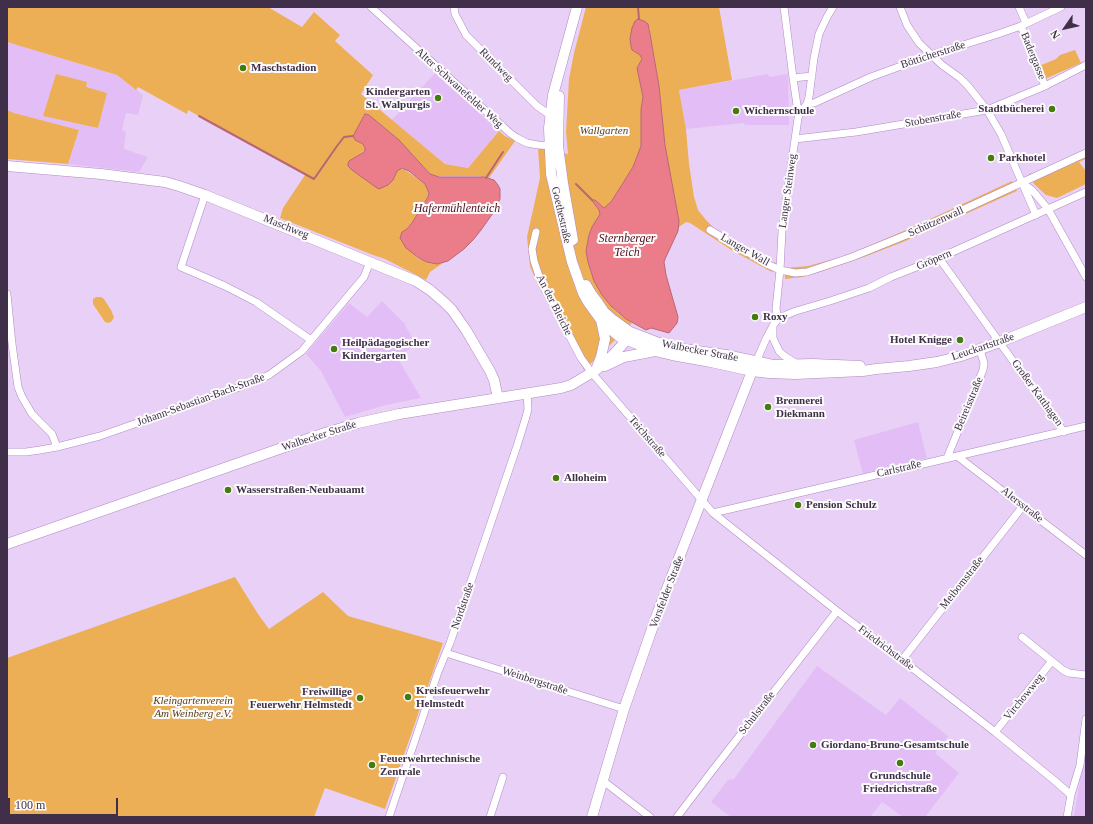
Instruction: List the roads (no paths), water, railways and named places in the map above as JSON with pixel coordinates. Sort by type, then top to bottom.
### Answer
[{"type":"main road","name":"Goethestraße","points":[[576,7],[553,95],[549,128],[563,183],[571,230],[581,270],[592,295],[604,312],[628,336]]},
{"type":"main road","name":"Goethestraße","points":[[559,71],[551,174],[572,262],[583,293],[601,320],[616,334],[628,336]]},
{"type":"main road","name":"Maschweg","points":[[7,166],[101,174],[165,182],[206,195],[423,285],[445,303],[466,330],[494,380],[498,398]]},
{"type":"main road","name":"Leuckartstraße","points":[[754,366],[769,373],[795,374],[863,371],[938,362],[980,350],[1086,307]]},
{"type":"main road","points":[[594,372],[601,357],[605,339],[601,320]]},
{"type":"main road","name":"Walbecker Straße","points":[[628,336],[655,351],[711,362],[754,366]]},
{"type":"main road","name":"Walbecker Straße","points":[[628,336],[675,347],[726,355],[754,366]]},
{"type":"main road","name":"Walbecker Straße","points":[[7,544],[322,434],[368,420],[560,388],[594,372],[613,355],[628,336]]},
{"type":"main road","points":[[594,372],[624,357],[655,351]]},
{"type":"main road","name":"Leuckartstraße","points":[[754,366],[797,364],[863,366],[876,369]]},
{"type":"main road","name":"Vorsfelder Straße","points":[[592,817],[624,710],[660,609],[754,366]]},
{"type":"street","name":"Alter Schwanefelder Weg","points":[[371,7],[510,133],[527,143],[554,146]]},
{"type":"street","name":"Rundweg","points":[[454,7],[455,14],[466,35],[537,106],[550,115]]},
{"type":"street","name":"Langer Steinweg","points":[[784,7],[797,105],[800,113]]},
{"type":"street","name":"Langer Steinweg","points":[[776,322],[782,231],[795,139],[800,113],[809,97],[819,34],[833,7]]},
{"type":"street","points":[[900,7],[907,25],[913,35],[931,55],[968,86],[987,110],[1001,134],[1036,215]]},
{"type":"street","name":"Badergasse","points":[[1020,7],[1026,38],[1045,86]]},
{"type":"street","name":"Bötticherstraße","points":[[806,104],[820,101],[871,77],[931,55],[998,35],[1061,7]]},
{"type":"street","name":"Stobenstraße","points":[[795,139],[856,132],[987,110],[1045,86],[1086,65]]},
{"type":"street","points":[[793,75],[812,76]]},
{"type":"street","name":"Schützenwall","points":[[780,270],[795,273],[807,272],[852,257],[921,229],[1086,153]]},
{"type":"street","points":[[1022,182],[1032,190],[1048,209],[1086,277]]},
{"type":"street","name":"Gröpern","points":[[776,322],[796,311],[869,288],[1086,192]]},
{"type":"street","points":[[206,195],[181,267],[225,286],[256,302],[311,340]]},
{"type":"street","points":[[1029,197],[1038,205],[1048,209]]},
{"type":"street","name":"Langer Wall","points":[[710,230],[780,270]]},
{"type":"street","name":"An der Bleiche","points":[[536,232],[532,249],[534,261],[541,282],[574,344],[594,372]]},
{"type":"street","name":"Großer Katthagen","points":[[938,258],[1064,432]]},
{"type":"street","name":"Johann-Sebastian-Bach-Straße","points":[[7,452],[26,452],[57,447],[100,436],[270,375],[302,351],[364,277],[370,262]]},
{"type":"street","points":[[7,294],[10,344],[18,387],[22,397],[37,419],[52,434],[57,447]]},
{"type":"street","points":[[776,322],[773,338],[779,351],[797,364]]},
{"type":"street","points":[[754,366],[766,339],[776,322]]},
{"type":"street","name":"Beireisstraße","points":[[947,458],[983,370],[984,363],[980,350]]},
{"type":"street","name":"Teichstraße","points":[[594,372],[702,501]]},
{"type":"street","name":"Nordstraße","points":[[388,817],[494,516],[526,417],[528,409],[527,393]]},
{"type":"street","name":"Carlstraße","points":[[713,513],[1086,426]]},
{"type":"street","name":"Alersstraße","points":[[957,456],[1086,555]]},
{"type":"street","name":"Friedrichstraße","points":[[702,501],[713,513],[837,611],[995,732],[1056,781],[1071,795]]},
{"type":"street","name":"Meibomstraße","points":[[902,660],[1023,506]]},
{"type":"street","name":"Schulstraße","points":[[677,817],[837,611]]},
{"type":"street","points":[[1022,637],[1063,670],[1069,673],[1086,675]]},
{"type":"street","name":"Weinbergstraße","points":[[446,653],[624,710]]},
{"type":"street","name":"Virchowweg","points":[[995,732],[1052,661]]},
{"type":"street","points":[[1067,817],[1071,795],[1080,764],[1086,719]]},
{"type":"street","points":[[490,817],[503,777]]},
{"type":"street","points":[[602,780],[650,817]]},
{"type":"water","name":"Sternberger Teich","points":[[638,19],[648,24],[659,86],[665,145],[679,221],[678,231],[664,262],[666,275],[678,317],[677,323],[669,333],[651,328],[646,330],[626,319],[611,306],[602,295],[594,281],[586,251],[592,227],[600,214],[592,200],[595,200],[604,208],[611,202],[633,167],[641,146],[641,109],[643,97],[637,68],[642,59],[640,55],[632,50],[630,39],[632,28],[635,21]]},
{"type":"water","name":"Hafermühlenteich","points":[[365,114],[369,115],[399,140],[430,174],[439,177],[484,177],[494,180],[498,185],[500,189],[500,199],[493,213],[473,240],[448,261],[437,264],[427,262],[406,248],[400,238],[402,232],[412,223],[428,197],[429,193],[425,184],[409,171],[402,168],[397,171],[393,180],[388,185],[379,189],[348,166],[349,161],[365,150],[363,144],[355,140],[353,136]]},
{"type":"waterway","points":[[638,7],[639,19]]},
{"type":"waterway","points":[[199,116],[314,179],[344,137],[353,136]]},
{"type":"waterway","points":[[486,178],[503,152]]},
{"type":"waterway","points":[[576,184],[592,200]]},
{"type":"place","name":"Maschstadion","points":[[243,68]]},
{"type":"place","name":"Kindergarten St. Walpurgis","points":[[438,98]]},
{"type":"place","name":"Stadtbücherei","points":[[1052,109]]},
{"type":"place","name":"Wichernschule","points":[[736,111]]},
{"type":"place","name":"Parkhotel","points":[[991,158]]},
{"type":"place","name":"Roxy","points":[[755,317]]},
{"type":"place","name":"Hotel Knigge","points":[[960,340]]},
{"type":"place","name":"Heilpädagogischer Kindergarten","points":[[334,349]]},
{"type":"place","name":"Brennerei Diekmann","points":[[768,407]]},
{"type":"place","name":"Alloheim","points":[[556,478]]},
{"type":"place","name":"Wasserstraßen-Neubauamt","points":[[228,490]]},
{"type":"place","name":"Pension Schulz","points":[[798,505]]},
{"type":"place","name":"Kreisfeuerwehr Helmstedt","points":[[408,697]]},
{"type":"place","name":"Freiwillige Feuerwehr Helmstedt","points":[[360,698]]},
{"type":"place","name":"Giordano-Bruno-Gesamtschule","points":[[813,745]]},
{"type":"place","name":"Grundschule Friedrichstraße","points":[[900,763]]},
{"type":"place","name":"Feuerwehrtechnische Zentrale","points":[[372,765]]},
{"type":"park label","name":"Wallgarten","points":[[604,131]]},
{"type":"park label","name":"Kleingartenverein Am Weinberg e.V.","points":[[193,707]]}]
